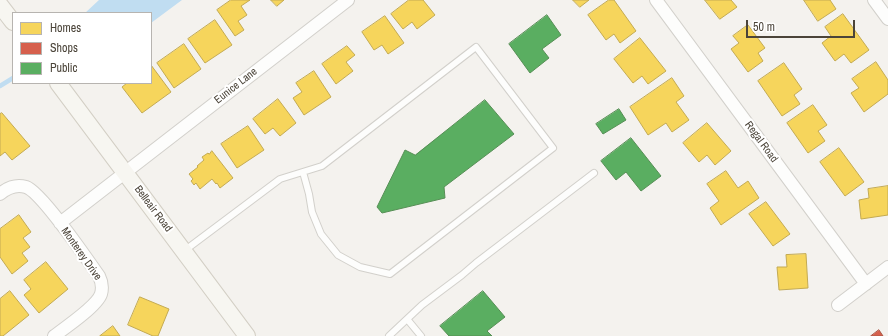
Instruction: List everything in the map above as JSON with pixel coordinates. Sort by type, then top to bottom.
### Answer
[{"type":"main road","points":[[0,4],[12,21]]},
{"type":"main road","name":"Belleair Road","points":[[59,84],[247,336]]},
{"type":"street","name":"Eunice Lane","points":[[125,173],[348,0]]},
{"type":"street","name":"Regal Road","points":[[656,0],[866,284]]},
{"type":"street","points":[[874,0],[888,19]]},
{"type":"street","name":"Monterey Drive","points":[[60,223],[125,173]]},
{"type":"street","name":"Monterey Drive","points":[[0,194],[13,186],[26,187],[32,190],[46,205],[99,276],[102,286],[102,293],[99,298],[90,308],[54,336]]},
{"type":"street","points":[[838,305],[888,267]]},
{"type":"lane","points":[[184,251],[280,179],[322,166],[476,47],[553,148],[390,274],[360,267],[338,254],[321,234],[312,212],[303,172]]},
{"type":"lane","points":[[389,336],[422,305],[594,173]]},
{"type":"lane","points":[[407,319],[421,336]]},
{"type":"water","points":[[99,0],[182,0],[152,22],[152,12],[86,12]]},
{"type":"building: Homes","points":[[231,0],[250,0],[241,6],[247,15],[238,21],[244,30],[235,36],[217,10]]},
{"type":"building: Homes","points":[[271,0],[284,0],[277,6]]},
{"type":"building: Homes","points":[[409,0],[423,0],[435,15],[417,29],[412,22],[403,29],[391,14]]},
{"type":"building: Homes","points":[[573,0],[589,0],[580,7]]},
{"type":"building: Homes","points":[[609,0],[614,0],[636,31],[620,43],[614,34],[606,40],[588,15]]},
{"type":"building: Homes","points":[[705,0],[731,0],[737,7],[720,19]]},
{"type":"building: Homes","points":[[804,0],[830,0],[836,9],[818,21]]},
{"type":"building: Homes","points":[[843,14],[869,50],[851,63],[844,54],[835,61],[822,43],[831,36],[825,27]]},
{"type":"building: Homes","points":[[385,16],[404,43],[388,54],[382,45],[374,50],[362,32]]},
{"type":"building: Homes","points":[[215,20],[232,45],[205,63],[188,39]]},
{"type":"building: Homes","points":[[748,25],[765,48],[758,53],[763,61],[748,72],[731,49],[739,43],[733,36]]},
{"type":"building: Homes","points":[[640,38],[666,71],[648,84],[642,76],[633,83],[614,59]]},
{"type":"building: Homes","points":[[184,44],[201,69],[174,88],[157,63]]},
{"type":"building: Homes","points":[[347,46],[355,55],[346,62],[353,71],[336,84],[322,64]]},
{"type":"building: Homes","points":[[876,62],[888,80],[888,94],[864,112],[851,93],[859,88],[852,79]]},
{"type":"building: Homes","points":[[784,63],[802,89],[794,95],[800,104],[782,116],[758,81]]},
{"type":"building: Homes","points":[[152,66],[171,92],[142,113],[122,87],[126,84],[152,84]]},
{"type":"building: Homes","points":[[314,71],[331,97],[304,115],[293,98],[302,92],[296,83]]},
{"type":"building: Homes","points":[[672,78],[684,96],[676,102],[689,120],[672,132],[666,123],[648,135],[630,107]]},
{"type":"building: Homes","points":[[278,99],[296,123],[280,136],[273,128],[265,134],[253,119]]},
{"type":"building: Homes","points":[[813,105],[827,125],[818,131],[825,141],[808,153],[787,123]]},
{"type":"building: Homes","points":[[2,113],[30,146],[12,160],[5,152],[0,156],[0,114]]},
{"type":"building: Homes","points":[[707,123],[731,151],[715,165],[707,155],[699,162],[683,143]]},
{"type":"building: Homes","points":[[248,126],[264,150],[237,168],[221,144]]},
{"type":"building: Homes","points":[[839,148],[864,182],[845,196],[820,162]]},
{"type":"building: Homes","points":[[212,151],[233,178],[220,188],[212,179],[200,189],[196,183],[194,185],[191,181],[193,179],[189,174],[204,160],[202,157]]},
{"type":"building: Homes","points":[[726,171],[738,188],[748,181],[759,198],[721,225],[710,208],[719,201],[707,184]]},
{"type":"building: Homes","points":[[888,186],[888,215],[861,219],[859,200],[869,198],[868,189]]},
{"type":"building: Homes","points":[[766,202],[790,234],[773,246],[749,214]]},
{"type":"building: Homes","points":[[19,215],[31,232],[23,238],[30,247],[22,253],[28,261],[12,274],[0,257],[0,229]]},
{"type":"building: Homes","points":[[806,254],[808,288],[779,290],[777,267],[787,267],[786,255]]},
{"type":"building: Homes","points":[[46,262],[68,289],[39,313],[24,295],[31,289],[24,280]]},
{"type":"building: Homes","points":[[10,291],[29,315],[3,336],[0,336],[0,299]]},
{"type":"building: Homes","points":[[140,297],[169,309],[158,336],[153,336],[128,325]]},
{"type":"building: Homes","points":[[113,326],[120,336],[100,336]]},
{"type":"building: Shops","points":[[879,330],[883,336],[871,336]]},
{"type":"building: Public","points":[[547,15],[561,35],[542,49],[549,58],[530,73],[509,44]]},
{"type":"building: Public","points":[[485,100],[514,134],[444,187],[445,198],[382,213],[377,207],[405,150],[415,155]]},
{"type":"building: Public","points":[[619,109],[626,120],[603,134],[596,124]]},
{"type":"building: Public","points":[[631,138],[661,176],[641,191],[626,172],[616,180],[601,161]]},
{"type":"building: Public","points":[[483,291],[505,317],[487,331],[492,336],[449,336],[440,326]]},
{"type":"waterway","points":[[0,86],[12,79]]}]
